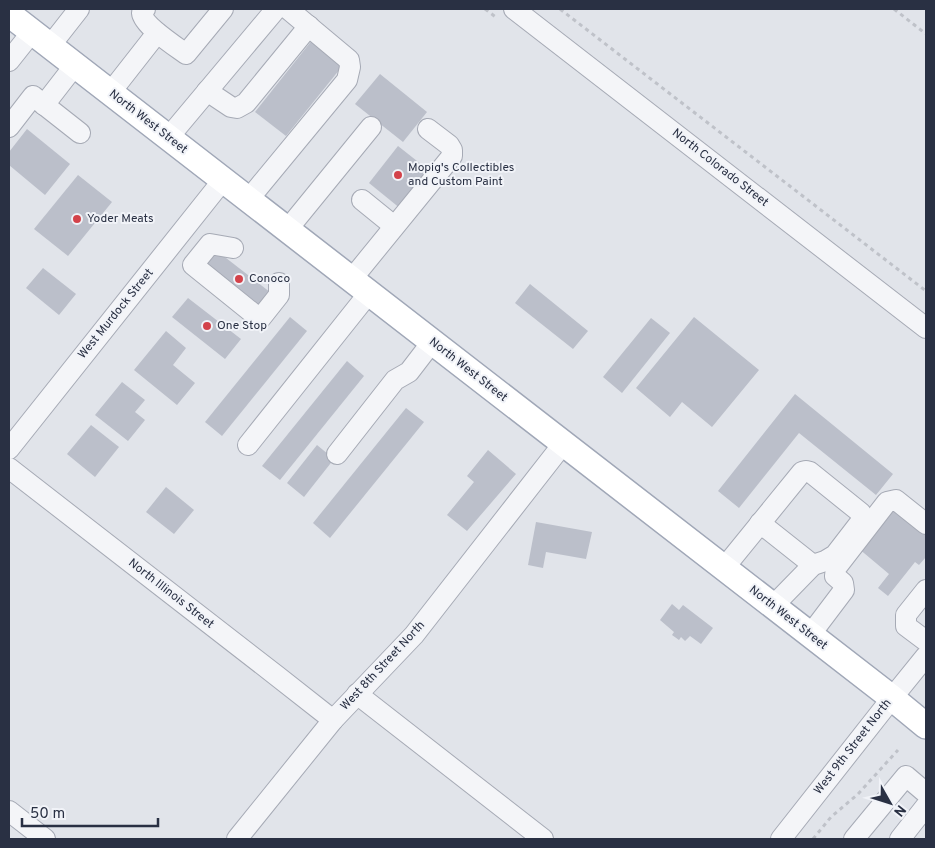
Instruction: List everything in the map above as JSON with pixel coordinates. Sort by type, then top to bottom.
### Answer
[{"type":"main road","name":"North West Street","points":[[9,14],[926,726]]},
{"type":"street","points":[[9,61],[79,9]]},
{"type":"street","points":[[145,9],[142,13],[142,18],[157,33],[186,54],[223,9]]},
{"type":"street","points":[[168,138],[278,9],[309,26],[349,60],[350,67],[347,80],[248,200]]},
{"type":"street","name":"North Colorado Street","points":[[514,9],[926,328]]},
{"type":"street","points":[[207,91],[237,108],[246,103],[309,26]]},
{"type":"street","points":[[110,93],[157,33]]},
{"type":"street","points":[[44,105],[74,65]]},
{"type":"street","points":[[9,127],[33,96],[80,133]]},
{"type":"street","points":[[287,230],[371,127]]},
{"type":"street","points":[[248,445],[360,286],[394,226],[452,156],[452,150],[449,145],[428,129]]},
{"type":"street","name":"West Murdock Street","points":[[9,449],[223,180]]},
{"type":"street","points":[[362,200],[394,226]]},
{"type":"street","points":[[234,248],[210,244],[193,265],[260,319],[279,294],[279,283]]},
{"type":"street","points":[[337,454],[395,380],[409,372],[432,342]]},
{"type":"street","name":"West 8th Street North","points":[[237,839],[332,720],[414,635],[563,444]]},
{"type":"street","name":"North Illinois Street","points":[[9,468],[332,720]]},
{"type":"street","points":[[724,568],[802,472],[810,472],[861,513],[862,520],[835,555],[825,561],[813,564],[773,606]]},
{"type":"street","points":[[810,635],[844,590],[843,583],[835,576],[836,568],[887,502],[896,500],[926,524]]},
{"type":"street","points":[[760,524],[813,564]]},
{"type":"street","points":[[926,590],[906,615],[906,626],[926,641]]},
{"type":"street","name":"West 9th Street North","points":[[780,839],[926,656]]},
{"type":"street","points":[[357,694],[543,839]]},
{"type":"street","points":[[854,839],[906,776],[926,793]]},
{"type":"street","points":[[900,839],[926,806]]},
{"type":"street","points":[[9,811],[45,839]]},
{"type":"path","points":[[560,9],[926,291]]},
{"type":"path","points":[[894,9],[926,34]]},
{"type":"path","points":[[812,839],[830,817],[858,794],[898,750]]},
{"type":"building","points":[[313,39],[344,64],[286,136],[255,112]]},
{"type":"building","points":[[380,74],[427,112],[403,142],[355,104]]},
{"type":"building","points":[[27,129],[70,164],[45,195],[9,165],[9,152]]},
{"type":"building","points":[[398,146],[431,172],[401,209],[369,183]]},
{"type":"building","points":[[78,175],[112,202],[68,256],[34,229]]},
{"type":"building","points":[[208,244],[279,299],[269,312],[198,257]]},
{"type":"building","points":[[43,268],[76,294],[59,315],[26,288]]},
{"type":"building","points":[[530,284],[588,331],[573,349],[515,303]]},
{"type":"building","points":[[188,298],[241,339],[225,359],[172,317]]},
{"type":"building","points":[[290,317],[307,331],[222,436],[205,422]]},
{"type":"building","points":[[694,317],[759,370],[712,427],[682,402],[670,417],[636,388]]},
{"type":"building","points":[[651,318],[670,333],[622,393],[603,377]]},
{"type":"building","points":[[166,331],[186,348],[173,365],[195,383],[177,405],[134,370]]},
{"type":"building","points":[[347,361],[364,376],[280,480],[262,466]]},
{"type":"building","points":[[122,382],[145,400],[135,412],[145,420],[128,441],[95,415]]},
{"type":"building","points":[[795,394],[893,474],[876,495],[799,433],[739,508],[718,491]]},
{"type":"building","points":[[406,408],[424,422],[330,538],[313,523]]},
{"type":"building","points":[[91,425],[119,447],[95,477],[67,454]]},
{"type":"building","points":[[317,445],[334,459],[304,497],[287,483]]},
{"type":"building","points":[[488,450],[516,474],[467,531],[447,515],[474,482],[467,476]]},
{"type":"building","points":[[166,487],[194,510],[174,534],[146,512]]},
{"type":"building","points":[[894,504],[926,530],[926,557],[919,565],[915,562],[888,596],[878,588],[889,574],[858,548]]},
{"type":"building","points":[[536,522],[592,532],[586,559],[546,552],[543,568],[528,565]]},
{"type":"building","points":[[672,604],[679,610],[683,605],[713,628],[701,644],[690,636],[685,641],[681,637],[679,640],[672,635],[674,632],[660,620]]},
{"type":"place","name":"Mopig's Collectibles and Custom Paint","points":[[398,175]]},
{"type":"place","name":"Yoder Meats","points":[[77,219]]},
{"type":"place","name":"Conoco","points":[[239,279]]},
{"type":"place","name":"One Stop","points":[[207,326]]}]
